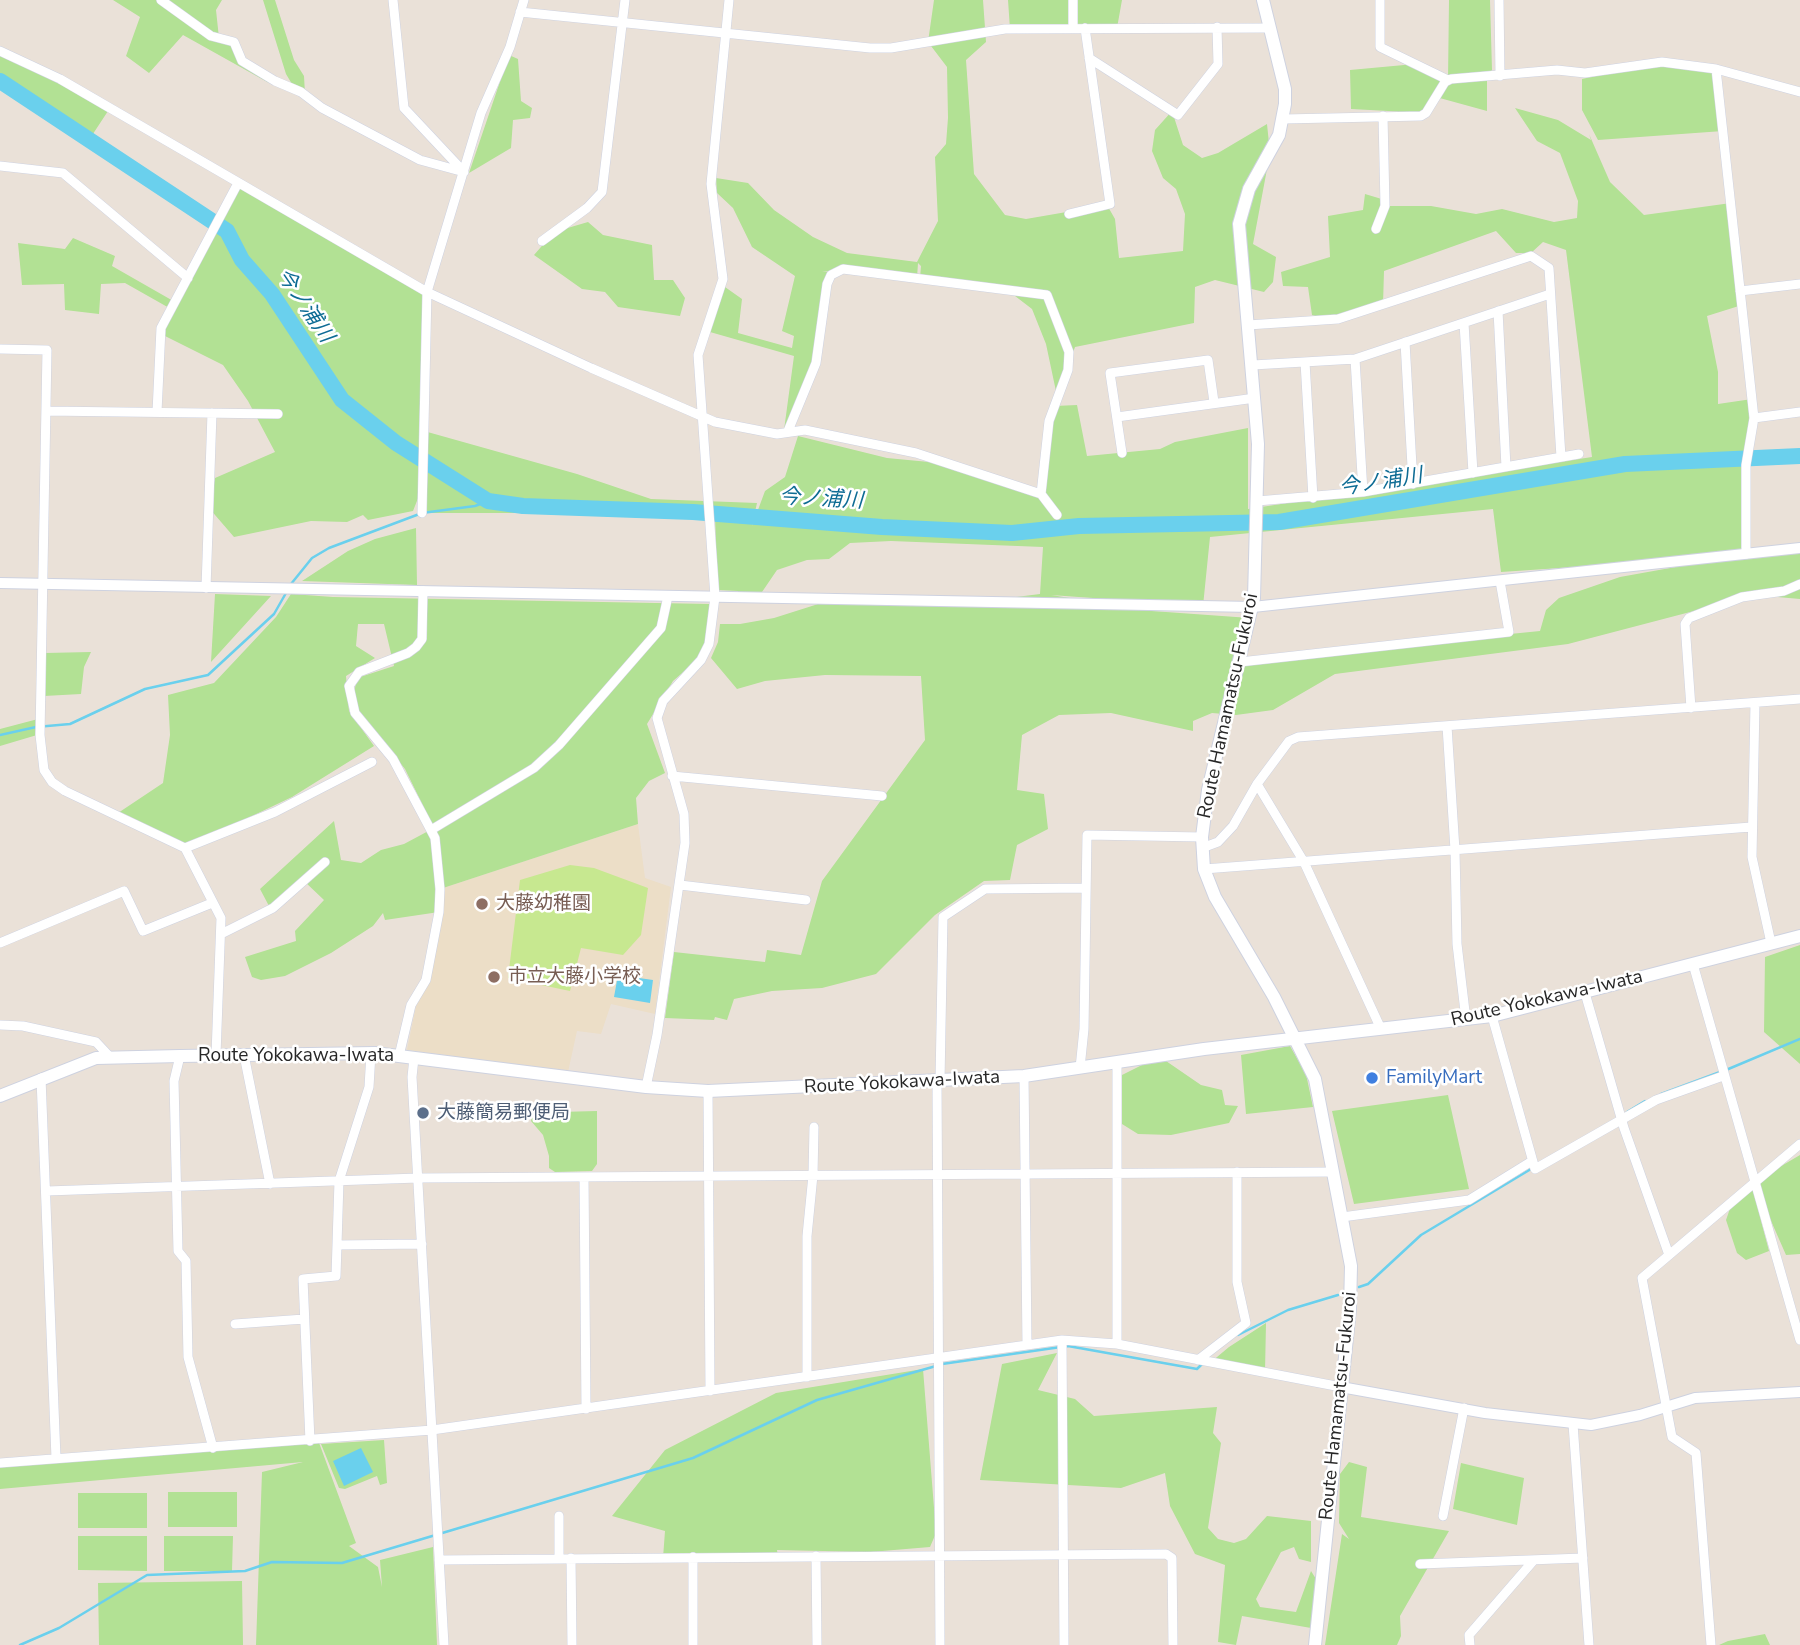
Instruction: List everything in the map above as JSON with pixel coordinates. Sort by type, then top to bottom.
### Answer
[{"type":"main road","name":"Route Hamamatsu-Fukuroi","points":[[1263,0],[1285,89],[1284,119],[1270,153],[1249,189],[1239,224],[1240,261],[1255,398],[1257,516],[1253,607],[1208,790],[1202,843],[1204,869],[1230,927],[1274,997],[1315,1079],[1351,1266],[1315,1645]]},
{"type":"main road","name":"Route Yokokawa-Iwata","points":[[0,1096],[79,1062],[110,1057],[180,1055],[371,1053],[646,1087],[708,1091],[1024,1076],[1296,1039],[1492,1016],[1800,936]]},
{"type":"street","points":[[161,0],[211,36],[234,42],[242,61],[275,81],[301,92],[322,108],[420,160],[464,172]]},
{"type":"street","points":[[393,0],[404,108],[464,172]]},
{"type":"street","points":[[422,513],[428,292],[481,113],[510,47],[524,0]]},
{"type":"street","points":[[542,241],[587,208],[602,192],[625,0]]},
{"type":"street","points":[[646,1087],[685,843],[684,819],[657,718],[663,701],[701,660],[709,645],[715,597],[698,355],[723,279],[711,184],[729,0]]},
{"type":"street","points":[[1073,0],[1073,28]]},
{"type":"street","points":[[1380,0],[1380,47],[1448,80],[1557,70],[1584,74],[1661,62],[1716,69],[1800,92]]},
{"type":"street","points":[[1499,0],[1500,76]]},
{"type":"street","points":[[520,12],[870,48],[891,48],[1005,29],[1270,27]]},
{"type":"street","points":[[1089,58],[1178,115],[1218,64],[1217,27]]},
{"type":"street","points":[[1069,215],[1110,204],[1085,28]]},
{"type":"street","points":[[0,51],[60,79],[428,292],[702,416],[777,434],[805,430],[916,453],[1041,494],[1057,515]]},
{"type":"street","points":[[1716,69],[1754,418],[1746,465],[1746,554]]},
{"type":"street","points":[[1284,119],[1426,113],[1448,80]]},
{"type":"street","points":[[1376,229],[1385,206],[1383,116]]},
{"type":"street","points":[[0,166],[63,173],[188,278]]},
{"type":"street","points":[[157,412],[162,328],[238,183]]},
{"type":"street","points":[[1248,325],[1338,319],[1531,256],[1549,268],[1561,457]]},
{"type":"street","points":[[788,431],[816,363],[827,284],[831,275],[843,268],[1047,295],[1069,352],[1068,370],[1049,421],[1041,494]]},
{"type":"street","points":[[1740,290],[1800,284]]},
{"type":"street","points":[[1253,365],[1355,359],[1550,294]]},
{"type":"street","points":[[1498,311],[1506,467]]},
{"type":"street","points":[[1464,323],[1473,473]]},
{"type":"street","points":[[1405,342],[1413,484]]},
{"type":"street","points":[[0,349],[47,350],[40,735],[44,770],[52,782],[65,791],[186,848],[221,918],[216,1055]]},
{"type":"street","points":[[1355,359],[1363,492]]},
{"type":"street","points":[[1122,453],[1110,373],[1208,360],[1214,402]]},
{"type":"street","points":[[1305,362],[1313,498]]},
{"type":"street","points":[[1117,417],[1255,398]]},
{"type":"street","points":[[46,411],[278,414]]},
{"type":"street","points":[[1754,418],[1800,412]]},
{"type":"street","points":[[206,587],[212,413]]},
{"type":"street","points":[[1257,501],[1363,492],[1579,454]]},
{"type":"street","points":[[0,583],[1253,607],[1800,548]]},
{"type":"street","points":[[1240,662],[1509,632],[1500,581]]},
{"type":"street","points":[[1691,708],[1685,624],[1689,618],[1742,597],[1784,591],[1800,584]]},
{"type":"street","points":[[399,1056],[411,1005],[426,980],[439,912],[435,838],[393,759],[355,713],[349,686],[359,672],[408,653],[416,647],[422,639],[423,591]]},
{"type":"street","points":[[431,830],[534,768],[559,745],[661,628],[666,616],[668,596]]},
{"type":"street","points":[[1080,1068],[1084,1029],[1087,835],[1218,842],[1233,826],[1257,784],[1289,741],[1298,737],[1800,699]]},
{"type":"street","points":[[1755,703],[1752,857],[1771,943]]},
{"type":"street","points":[[1447,726],[1455,850],[1457,944],[1466,1020]]},
{"type":"street","points":[[186,848],[275,812],[372,762]]},
{"type":"street","points":[[673,776],[882,796]]},
{"type":"street","points":[[1257,784],[1304,862],[1381,1029]]},
{"type":"street","points":[[1204,869],[1751,827]]},
{"type":"street","points":[[221,934],[273,908],[325,862]]},
{"type":"street","points":[[680,885],[806,900]]},
{"type":"street","points":[[940,1645],[937,1173],[943,917],[985,889],[1086,888]]},
{"type":"street","points":[[0,943],[124,891],[143,931],[212,903]]},
{"type":"street","points":[[1693,964],[1800,1340]]},
{"type":"street","points":[[1585,993],[1621,1117],[1669,1255]]},
{"type":"street","points":[[1492,1016],[1533,1164]]},
{"type":"street","points":[[0,1025],[23,1026],[96,1042],[110,1057]]},
{"type":"street","points":[[310,1441],[303,1279],[336,1276],[339,1181],[369,1087],[371,1053]]},
{"type":"street","points":[[180,1055],[174,1081],[178,1251],[186,1261],[188,1357],[213,1448]]},
{"type":"street","points":[[244,1055],[271,1184]]},
{"type":"street","points":[[414,1058],[412,1077],[444,1645]]},
{"type":"street","points":[[1117,1063],[1117,1345]]},
{"type":"street","points":[[1024,1076],[1027,1345]]},
{"type":"street","points":[[1342,1217],[1469,1200],[1621,1117],[1656,1100],[1723,1076]]},
{"type":"street","points":[[41,1078],[56,1458]]},
{"type":"street","points":[[708,1091],[710,1391]]},
{"type":"street","points":[[807,1377],[807,1236],[814,1127]]},
{"type":"street","points":[[1711,1645],[1696,1453],[1672,1437],[1642,1278],[1800,1144]]},
{"type":"street","points":[[1198,1360],[1246,1323],[1237,1282],[1237,1172]]},
{"type":"street","points":[[47,1191],[418,1178],[1333,1172]]},
{"type":"street","points":[[584,1177],[586,1409]]},
{"type":"street","points":[[337,1245],[422,1244]]},
{"type":"street","points":[[234,1324],[304,1319]]},
{"type":"street","points":[[1062,1340],[1064,1645]]},
{"type":"street","points":[[0,1462],[432,1430],[1062,1340],[1117,1345],[1341,1387],[1573,1424],[1607,1423],[1695,1398],[1800,1392]]},
{"type":"street","points":[[1443,1516],[1464,1408]]},
{"type":"street","points":[[1573,1424],[1589,1645]]},
{"type":"street","points":[[559,1516],[559,1559]]},
{"type":"street","points":[[439,1560],[1166,1554],[1172,1558],[1173,1645]]},
{"type":"street","points":[[816,1556],[817,1645]]},
{"type":"street","points":[[693,1557],[693,1645]]},
{"type":"street","points":[[571,1558],[572,1645]]},
{"type":"street","points":[[1420,1564],[1583,1559]]},
{"type":"street","points":[[1470,1645],[1469,1635],[1534,1560]]},
{"type":"shaded area","points":[[638,824],[645,878],[671,887],[655,1014],[611,1004],[601,1034],[577,1031],[568,1072],[407,1050],[440,889]]},
{"type":"green space","points":[[113,0],[222,0],[216,10],[219,38],[233,47],[269,83],[183,35],[149,73],[126,56],[140,17]]},
{"type":"green space","points":[[263,0],[275,0],[294,60],[304,76],[305,94],[295,89],[286,74]]},
{"type":"green space","points":[[934,0],[983,0],[986,42],[966,60],[974,174],[1005,215],[1026,219],[1107,205],[1115,219],[1119,258],[1183,251],[1185,214],[1176,189],[1163,178],[1152,151],[1155,130],[1172,111],[1183,145],[1202,158],[1218,153],[1267,124],[1270,153],[1253,244],[1276,257],[1273,282],[1264,292],[1215,280],[1195,287],[1194,323],[1075,347],[1057,396],[1046,344],[1032,309],[1002,286],[920,278],[921,266],[918,263],[917,278],[847,269],[822,272],[837,272],[831,275],[814,367],[784,430],[794,356],[710,332],[725,287],[742,299],[738,333],[792,348],[794,336],[782,331],[795,276],[752,247],[733,208],[717,193],[716,178],[748,183],[774,210],[813,237],[847,253],[917,262],[938,221],[935,157],[946,144],[948,118],[947,67],[928,42]]},
{"type":"green space","points":[[1008,0],[1122,0],[1117,28],[1010,29]]},
{"type":"green space","points":[[1449,0],[1490,0],[1492,70],[1487,76],[1487,111],[1436,97],[1426,113],[1351,109],[1350,70],[1415,64],[1448,80]]},
{"type":"green space","points":[[0,51],[110,108],[87,143],[0,88]]},
{"type":"green space","points":[[509,55],[518,59],[521,101],[532,108],[530,118],[513,120],[511,148],[469,173]]},
{"type":"green space","points":[[1662,62],[1716,69],[1723,131],[1598,140],[1582,110],[1582,79]]},
{"type":"green space","points":[[1515,108],[1558,120],[1591,140],[1589,134],[1610,182],[1644,215],[1731,203],[1742,305],[1707,316],[1718,372],[1718,404],[1752,399],[1754,418],[1745,448],[1746,553],[1800,551],[1800,599],[1755,595],[1568,644],[1335,674],[1273,710],[1236,715],[1212,713],[1193,721],[1193,731],[1111,713],[1059,715],[1022,735],[1017,790],[1044,794],[1048,829],[1017,845],[1010,880],[984,881],[935,915],[876,974],[822,988],[772,991],[734,999],[727,1020],[715,1017],[714,1020],[665,1018],[674,952],[765,962],[767,950],[801,955],[822,881],[925,740],[921,676],[825,675],[765,681],[737,689],[711,658],[718,642],[720,624],[740,624],[774,618],[834,599],[976,602],[1040,594],[1043,547],[891,541],[850,543],[829,559],[807,560],[777,570],[762,592],[737,597],[738,591],[717,590],[715,513],[422,513],[422,488],[413,511],[368,520],[363,515],[347,522],[311,521],[234,537],[209,508],[215,478],[275,452],[248,401],[223,365],[161,334],[171,309],[125,283],[101,284],[99,314],[65,310],[64,284],[22,285],[18,243],[65,249],[73,238],[115,256],[112,266],[175,302],[238,183],[427,292],[424,431],[577,474],[651,499],[757,503],[752,526],[765,491],[785,477],[798,436],[887,458],[950,464],[1036,492],[1055,519],[1057,515],[1041,494],[1055,406],[1077,405],[1087,456],[1160,449],[1175,442],[1248,428],[1248,509],[1592,457],[1566,250],[1543,242],[1531,253],[1516,253],[1496,231],[1384,271],[1383,305],[1329,320],[1312,315],[1308,287],[1283,286],[1281,272],[1330,257],[1328,216],[1363,210],[1365,194],[1385,200],[1385,206],[1431,206],[1476,214],[1502,209],[1554,222],[1577,218],[1578,201],[1560,153],[1537,141]],"holes":[[[1493,509],[1501,572],[1737,556],[1620,577],[1559,598],[1546,610],[1540,631],[1240,661],[1250,618],[1152,611],[1051,595],[1203,606],[1210,537]]]},
{"type":"green space","points":[[588,222],[603,235],[652,245],[654,280],[673,280],[685,298],[680,316],[618,307],[605,292],[582,289],[534,255],[554,232]]},
{"type":"green space","points":[[416,528],[417,585],[302,581],[348,551],[375,539]]},
{"type":"green space","points":[[215,594],[271,596],[211,662]]},
{"type":"green space","points":[[291,594],[710,604],[704,654],[673,681],[647,724],[665,773],[649,781],[636,798],[638,824],[440,889],[439,912],[385,920],[383,913],[373,926],[331,953],[285,976],[261,980],[252,977],[245,957],[296,941],[295,931],[324,900],[304,881],[269,906],[260,889],[334,821],[341,860],[361,863],[381,850],[404,844],[434,828],[405,769],[358,711],[354,693],[357,678],[394,666],[384,624],[358,624],[356,646],[375,658],[346,676],[349,711],[374,746],[292,797],[185,848],[115,815],[163,783],[170,735],[168,695],[214,683],[276,617]]},
{"type":"green space","points":[[91,652],[84,667],[81,694],[44,696],[45,653]]},
{"type":"green space","points":[[38,719],[37,735],[0,746],[0,729]]},
{"type":"green space","points":[[570,865],[594,868],[648,888],[641,935],[623,955],[581,948],[570,991],[508,978],[520,880]]},
{"type":"green space","points":[[1800,945],[1800,1064],[1764,1032],[1765,957]]},
{"type":"green space","points":[[1290,1046],[1306,1074],[1313,1107],[1246,1114],[1241,1055]]},
{"type":"green space","points":[[1166,1061],[1201,1085],[1222,1090],[1225,1105],[1238,1106],[1229,1123],[1171,1135],[1138,1134],[1122,1124],[1117,1107],[1122,1075],[1144,1064]]},
{"type":"green space","points":[[1448,1095],[1469,1189],[1354,1204],[1332,1111]]},
{"type":"green space","points":[[543,1105],[559,1112],[597,1111],[597,1164],[592,1171],[555,1172],[549,1168],[549,1156],[543,1135],[531,1121],[533,1114]]},
{"type":"green space","points":[[1800,1155],[1800,1254],[1786,1255],[1754,1182]]},
{"type":"green space","points":[[1753,1190],[1769,1251],[1746,1260],[1737,1253],[1726,1220],[1733,1200]]},
{"type":"green space","points":[[1266,1323],[1265,1372],[1211,1362],[1229,1347]]},
{"type":"green space","points":[[1057,1353],[1038,1390],[1075,1399],[1094,1416],[1217,1407],[1213,1433],[1221,1443],[1208,1528],[1218,1539],[1234,1543],[1246,1539],[1267,1516],[1311,1521],[1311,1562],[1299,1559],[1294,1547],[1281,1552],[1256,1599],[1260,1607],[1296,1612],[1311,1571],[1316,1579],[1311,1628],[1242,1616],[1236,1645],[1218,1642],[1225,1565],[1195,1554],[1170,1506],[1165,1473],[1121,1488],[980,1480],[1002,1364]]},
{"type":"green space","points":[[923,1369],[936,1533],[930,1547],[870,1552],[777,1550],[778,1557],[663,1558],[665,1531],[612,1516],[665,1450],[776,1393]]},
{"type":"green space","points":[[318,1440],[356,1543],[349,1546],[378,1567],[382,1587],[380,1560],[433,1547],[437,1645],[256,1645],[262,1472],[303,1462],[0,1489],[0,1465]]},
{"type":"green space","points":[[384,1440],[387,1483],[380,1485],[377,1476],[345,1489],[339,1488],[321,1444]]},
{"type":"green space","points":[[1349,1462],[1367,1467],[1361,1517],[1449,1531],[1400,1616],[1401,1636],[1397,1645],[1325,1645],[1342,1534],[1349,1539],[1339,1523],[1340,1474]]},
{"type":"green space","points":[[1461,1463],[1524,1478],[1517,1525],[1453,1509]]},
{"type":"green space","points":[[168,1492],[237,1492],[237,1527],[168,1527]]},
{"type":"green space","points":[[78,1493],[147,1493],[147,1528],[78,1528]]},
{"type":"green space","points":[[78,1536],[147,1536],[147,1571],[78,1570]]},
{"type":"green space","points":[[164,1536],[233,1536],[232,1571],[164,1571]]},
{"type":"green space","points":[[242,1581],[243,1645],[99,1645],[98,1583]]},
{"type":"green space","points":[[1765,1634],[1770,1645],[1719,1645],[1728,1641]]},
{"type":"water","points":[[618,975],[653,980],[650,1003],[614,997]]},
{"type":"water","points":[[361,1448],[373,1472],[344,1486],[333,1461]]},
{"type":"waterway","name":"今ノ浦川","points":[[0,81],[227,231],[242,260],[272,294],[342,400],[396,443],[488,501],[523,506],[693,512],[882,527],[1012,533],[1079,526],[1279,522],[1625,464],[1800,456]]},
{"type":"waterway","points":[[291,584],[312,558],[329,548],[422,513],[475,506],[488,501]]},
{"type":"waterway","points":[[0,735],[36,727],[70,724],[145,689],[208,675],[274,614],[286,593]]},
{"type":"waterway","points":[[1726,1070],[1800,1039]]},
{"type":"waterway","points":[[1661,1094],[1720,1072]]},
{"type":"waterway","points":[[1627,1112],[1645,1101]]},
{"type":"waterway","points":[[1359,1287],[1368,1284],[1421,1235],[1531,1169]]},
{"type":"waterway","points":[[1238,1335],[1288,1310],[1338,1295]]},
{"type":"waterway","points":[[942,1364],[1068,1346],[1197,1369],[1203,1363]]},
{"type":"waterway","points":[[20,1645],[59,1628],[147,1575],[245,1571],[272,1562],[342,1563],[693,1458],[817,1400],[936,1366]]},
{"type":"place","name":"大藤幼稚園","points":[[482,904]]},
{"type":"place","name":"市立大藤小学校","points":[[494,977]]},
{"type":"place","name":"FamilyMart","points":[[1372,1078]]},
{"type":"place","name":"大藤簡易郵便局","points":[[423,1113]]}]
